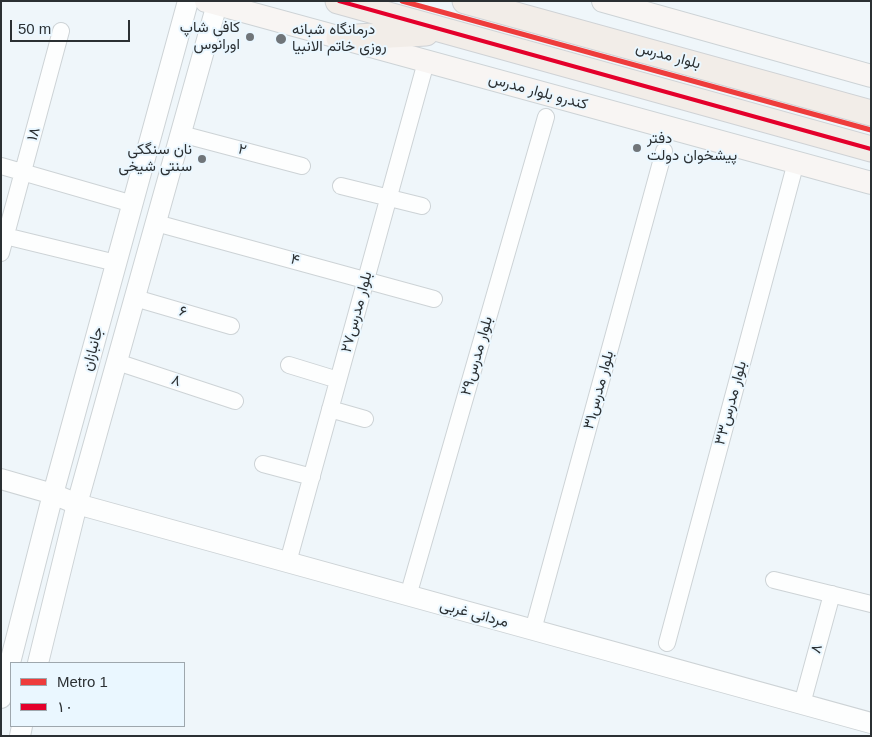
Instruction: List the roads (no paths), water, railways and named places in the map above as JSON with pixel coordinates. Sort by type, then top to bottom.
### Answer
[{"type":"main road","points":[[338,1],[871,149]]},
{"type":"main road","name":"بلوار مدرس","points":[[464,1],[871,112]]},
{"type":"main road","points":[[538,1],[568,29]]},
{"type":"main road","points":[[602,1],[871,76]]},
{"type":"main road","name":"کندرو بلوار مدرس","points":[[212,10],[338,38],[871,183]]},
{"type":"main road","points":[[338,38],[446,32]]},
{"type":"main road","points":[[767,120],[779,87]]},
{"type":"street","points":[[186,8],[212,10]]},
{"type":"street","name":"جانبازان","points":[[10,662],[53,494],[186,8]]},
{"type":"street","name":"جانبازان","points":[[38,662],[77,504],[181,134],[212,10]]},
{"type":"street","name":"۱۸","points":[[1,253],[3,236],[23,172],[62,31]]},
{"type":"street","name":"بلوار مدرس۲۷","points":[[288,562],[426,62]]},
{"type":"street","name":"۲۹بلوار مدرس","points":[[408,596],[546,117]]},
{"type":"street","name":"۲","points":[[181,134],[302,166]]},
{"type":"street","name":"بلوار مدرس۳۱","points":[[533,630],[664,151]]},
{"type":"street","name":"بلوار مدرس۳۳","points":[[667,643],[796,162]]},
{"type":"street","points":[[1,166],[133,204],[156,223]]},
{"type":"street","points":[[341,186],[422,206]]},
{"type":"street","name":"۴","points":[[156,223],[434,299]]},
{"type":"street","points":[[3,236],[116,264],[147,253]]},
{"type":"street","name":"۶","points":[[135,298],[231,326]]},
{"type":"street","name":"۸","points":[[117,362],[235,401]]},
{"type":"street","points":[[289,366],[338,380]]},
{"type":"street","points":[[330,409],[365,419]]},
{"type":"street","points":[[263,464],[312,477]]},
{"type":"street","name":"مردانی غربی","points":[[1,479],[53,494],[77,504],[871,723]]},
{"type":"street","points":[[774,580],[871,604]]},
{"type":"street","name":"۸","points":[[802,704],[832,594]]},
{"type":"street","name":"جانبازان","points":[[1,698],[10,663]]},
{"type":"metro line","name":"1","points":[[402,1],[871,130]]},
{"type":"place","name":"کافی شاپ اورانوس","points":[[250,37]]},
{"type":"place","name":"درمانگاه شبانه روزی خاتم الانبیا","points":[[281,39]]},
{"type":"place","name":"دفتر پیشخوان دولت","points":[[637,148]]},
{"type":"place","name":"نان سنگکی سنتی شیخی","points":[[202,159]]}]
